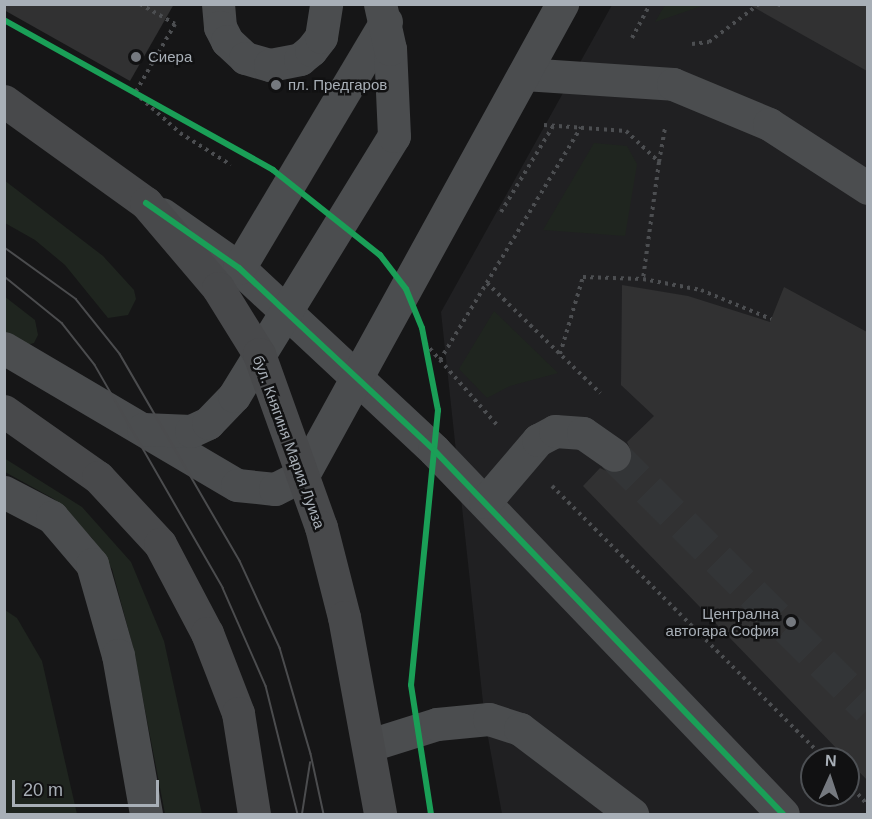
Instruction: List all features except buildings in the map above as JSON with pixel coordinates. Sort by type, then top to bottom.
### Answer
[{"type":"main road","name":"бул. Княгиня Мария Луиза","points":[[4,101],[146,203],[218,288],[259,354],[303,475],[344,617],[370,745],[380,814]]},
{"type":"main road","points":[[4,411],[98,477],[160,544],[207,633],[238,713],[254,814]]},
{"type":"street","points":[[218,4],[220,27],[226,41],[245,58],[270,65],[300,59],[311,50],[321,37],[326,4]]},
{"type":"street","points":[[4,348],[237,485],[275,489],[303,475],[562,4]]},
{"type":"street","points":[[239,268],[383,13]]},
{"type":"street","points":[[139,429],[171,433],[191,431],[208,423],[234,396],[259,354],[288,313],[394,136],[383,13]]},
{"type":"street","points":[[524,74],[673,84],[769,124],[867,188]]},
{"type":"street","points":[[146,203],[239,268],[356,377],[485,502],[783,814]]},
{"type":"street","points":[[485,502],[538,440],[555,431],[583,433],[614,455]]},
{"type":"street","points":[[4,492],[52,518],[92,564],[118,655],[146,814]]},
{"type":"street","points":[[370,745],[419,728],[489,719],[520,729],[632,814]]},
{"type":"path","points":[[140,4],[175,24]]},
{"type":"path","points":[[639,42],[631,40],[650,4]]},
{"type":"path","points":[[680,46],[709,42],[759,4]]},
{"type":"path","points":[[778,4],[784,8]]},
{"type":"path","points":[[135,93],[180,14]]},
{"type":"path","points":[[125,88],[175,115]]},
{"type":"path","points":[[135,93],[180,133],[231,165]]},
{"type":"path","points":[[498,121],[626,131],[659,162],[643,279]]},
{"type":"path","points":[[501,212],[553,126]]},
{"type":"path","points":[[440,361],[581,127]]},
{"type":"path","points":[[560,355],[583,277],[643,279],[700,290],[771,319]]},
{"type":"path","points":[[487,283],[607,399]]},
{"type":"path","points":[[406,289],[427,357]]},
{"type":"path","points":[[424,343],[523,456],[813,747]]},
{"type":"shaded area","points":[[665,4],[705,5],[655,22]]},
{"type":"shaded area","points":[[612,5],[867,5],[867,814],[502,814],[485,721],[441,312]]},
{"type":"shaded area","points":[[594,143],[627,146],[637,164],[625,236],[543,230]]},
{"type":"shaded area","points":[[4,180],[103,256],[134,290],[136,299],[128,315],[108,318],[65,265],[35,240],[5,223]]},
{"type":"shaded area","points":[[4,296],[35,320],[38,335],[34,343],[27,345],[5,333]]},
{"type":"shaded area","points":[[494,311],[558,373],[510,386],[487,398],[459,369]]},
{"type":"shaded area","points":[[4,458],[82,507],[131,562],[164,641],[202,814],[165,814],[133,647],[112,569],[92,538],[54,499],[5,472]]},
{"type":"shaded area","points":[[5,610],[17,618],[42,661],[77,814],[5,814]]},
{"type":"tunnel","points":[[614,455],[868,708]]},
{"type":"tram line","points":[[4,247],[76,299],[120,354],[240,561],[280,648],[311,754],[324,814]]},
{"type":"tram line","points":[[4,276],[62,323],[95,365],[223,588],[266,686],[298,814]]},
{"type":"tram line","points":[[302,814],[310,763]]},
{"type":"cycle path","points":[[4,20],[273,170],[380,255],[406,289],[422,328],[438,410],[411,685],[431,814]]},
{"type":"cycle path","points":[[146,203],[239,268],[434,450],[783,814]]},
{"type":"place","name":"Сиера","points":[[136,57]]},
{"type":"place","name":"пл. Предгаров","points":[[276,85]]},
{"type":"place","name":"Централна автогара София","points":[[791,622]]}]
